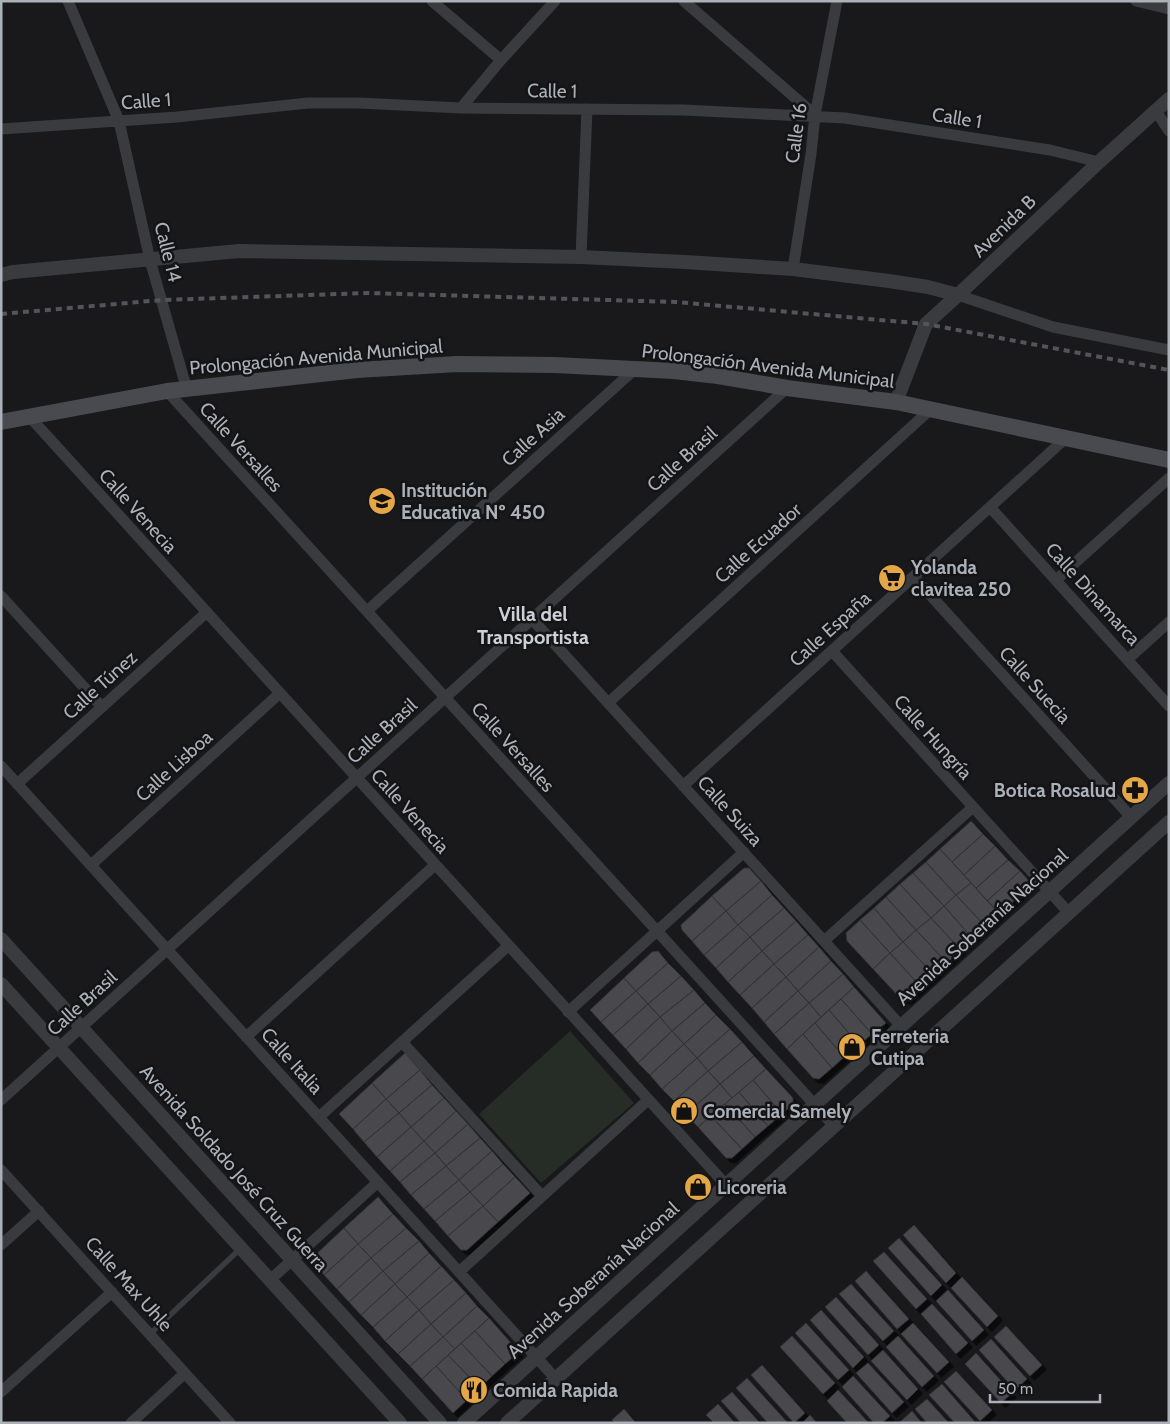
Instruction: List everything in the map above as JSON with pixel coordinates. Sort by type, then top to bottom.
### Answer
[{"type":"main road","name":"Prolongación Avenida Municipal","points":[[1,422],[167,391],[357,370],[456,364],[555,365],[674,371],[896,402],[1169,460]]},
{"type":"street","name":"Calle 14","points":[[68,1],[119,121],[150,260],[187,390]]},
{"type":"street","points":[[432,1],[501,60]]},
{"type":"street","points":[[461,108],[501,60],[555,1]]},
{"type":"street","points":[[684,1],[815,115]]},
{"type":"street","name":"Calle 16","points":[[793,270],[811,154],[815,115],[837,1]]},
{"type":"street","points":[[1136,1],[1169,9]]},
{"type":"street","name":"Avenida B","points":[[896,402],[926,324],[1098,162],[1169,99]]},
{"type":"street","name":"Calle 1","points":[[1,129],[177,117],[308,104],[359,103],[461,108],[684,110],[815,115],[845,118],[1050,150],[1098,162]]},
{"type":"street","points":[[581,257],[587,109]]},
{"type":"street","points":[[1156,112],[1169,131]]},
{"type":"street","points":[[1,275],[13,272],[239,251],[581,257],[685,262],[793,270],[928,287],[958,295],[1053,327],[1169,350]]},
{"type":"street","name":"Calle Asia","points":[[367,612],[634,370]]},
{"type":"street","name":"Calle Brasil","points":[[1,1100],[787,388]]},
{"type":"street","name":"Calle Versalles","points":[[167,391],[834,1126]]},
{"type":"street","name":"Calle Ecuador","points":[[608,703],[931,409]]},
{"type":"street","name":"Calle Venecia","points":[[29,416],[726,1185]]},
{"type":"street","name":"Calle España","points":[[683,786],[1067,437]]},
{"type":"street","points":[[1056,580],[1169,478]]},
{"type":"street","name":"Calle Dinamarca","points":[[990,507],[1169,706]]},
{"type":"street","name":"Calle Suecia","points":[[914,577],[1131,817]]},
{"type":"street","points":[[1,596],[102,707]]},
{"type":"street","name":"Calle Túnez","points":[[17,784],[207,612]]},
{"type":"street","name":"Calle Suiza","points":[[532,619],[901,1026]]},
{"type":"street","points":[[1128,659],[1169,622]]},
{"type":"street","name":"Calle Hungría","points":[[832,651],[1068,913]]},
{"type":"street","name":"Calle Lisboa","points":[[91,866],[280,693]]},
{"type":"street","name":"Calle Italia","points":[[1,766],[556,1379]]},
{"type":"street","name":"Avenida Soberanía Nacional","points":[[464,1423],[1169,782]]},
{"type":"street","points":[[824,941],[973,807]]},
{"type":"street","points":[[507,1423],[1169,822]]},
{"type":"street","points":[[568,1012],[744,852]]},
{"type":"street","points":[[246,1037],[435,865]]},
{"type":"street","name":"Avenida Soldado José Cruz Guerra","points":[[1,939],[440,1423]]},
{"type":"street","points":[[319,1117],[508,946]]},
{"type":"street","points":[[1,984],[400,1423]]},
{"type":"street","points":[[402,1042],[542,1196]]},
{"type":"street","points":[[459,1272],[648,1100]]},
{"type":"street","name":"Calle Max Uhle","points":[[1,1170],[230,1423]]},
{"type":"street","points":[[270,1280],[378,1182]]},
{"type":"street","points":[[1,1245],[39,1212]]},
{"type":"street","points":[[1,1392],[112,1292]]},
{"type":"street","points":[[131,1423],[185,1373]]},
{"type":"lane","points":[[150,1334],[241,1248]]},
{"type":"shaded area","points":[[570,1031],[634,1103],[541,1183],[479,1114]]},
{"type":"building","points":[[971,821],[983,834],[952,862],[940,849]]},
{"type":"building","points":[[983,834],[995,846],[964,875],[952,862]]},
{"type":"building","points":[[995,846],[1008,860],[976,888],[964,875]]},
{"type":"building","points":[[940,849],[971,883],[956,895],[926,862]]},
{"type":"building","points":[[1008,860],[1020,871],[987,901],[976,888]]},
{"type":"building","points":[[926,862],[956,895],[944,906],[913,873]]},
{"type":"building","points":[[744,868],[749,868],[761,881],[726,911],[712,896]]},
{"type":"building","points":[[1020,871],[1030,882],[1029,887],[1000,914],[987,901]]},
{"type":"building","points":[[913,873],[944,906],[931,918],[900,884]]},
{"type":"building","points":[[761,881],[772,895],[738,925],[726,911]]},
{"type":"building","points":[[971,883],[1000,914],[986,927],[956,895]]},
{"type":"building","points":[[900,884],[931,918],[916,930],[886,897]]},
{"type":"building","points":[[772,895],[784,908],[750,937],[738,925]]},
{"type":"building","points":[[956,895],[986,927],[973,939],[944,906]]},
{"type":"building","points":[[712,896],[726,911],[692,941],[682,930],[681,925]]},
{"type":"building","points":[[886,897],[916,930],[903,942],[874,908]]},
{"type":"building","points":[[944,906],[973,939],[961,950],[931,918]]},
{"type":"building","points":[[784,908],[796,921],[762,951],[750,937]]},
{"type":"building","points":[[874,908],[903,942],[890,953],[860,920]]},
{"type":"building","points":[[726,911],[738,925],[704,955],[692,941]]},
{"type":"building","points":[[931,918],[961,950],[947,963],[916,930]]},
{"type":"building","points":[[860,920],[890,953],[873,969],[847,941],[846,933]]},
{"type":"building","points":[[796,921],[808,935],[774,964],[762,951]]},
{"type":"building","points":[[738,925],[750,937],[716,968],[704,955]]},
{"type":"building","points":[[916,930],[947,963],[934,975],[903,942]]},
{"type":"building","points":[[808,935],[819,947],[786,977],[774,964]]},
{"type":"building","points":[[750,937],[762,951],[728,982],[716,968]]},
{"type":"building","points":[[903,942],[934,975],[921,987],[890,953]]},
{"type":"building","points":[[819,947],[831,961],[798,991],[786,977]]},
{"type":"building","points":[[658,951],[668,963],[636,991],[624,978],[652,952]]},
{"type":"building","points":[[762,951],[774,964],[740,995],[728,982]]},
{"type":"building","points":[[890,953],[921,987],[907,1000],[901,999],[873,969]]},
{"type":"building","points":[[831,961],[843,974],[809,1003],[798,991]]},
{"type":"building","points":[[668,963],[681,976],[648,1004],[636,991]]},
{"type":"building","points":[[774,964],[786,977],[752,1008],[740,995]]},
{"type":"building","points":[[843,974],[854,987],[821,1017],[809,1003]]},
{"type":"building","points":[[681,976],[694,990],[660,1017],[648,1004]]},
{"type":"building","points":[[786,977],[798,991],[764,1022],[752,1008]]},
{"type":"building","points":[[624,978],[636,991],[601,1022],[590,1010]]},
{"type":"building","points":[[854,987],[886,1023],[872,1034],[841,999]]},
{"type":"building","points":[[694,990],[705,1003],[672,1031],[660,1017]]},
{"type":"building","points":[[636,991],[648,1004],[613,1035],[601,1022]]},
{"type":"building","points":[[798,991],[809,1003],[774,1034],[764,1022]]},
{"type":"building","points":[[841,999],[872,1034],[859,1045],[829,1010]]},
{"type":"building","points":[[705,1003],[716,1015],[684,1044],[672,1031]]},
{"type":"building","points":[[809,1003],[821,1017],[787,1049],[774,1034]]},
{"type":"building","points":[[648,1004],[660,1017],[626,1049],[613,1035]]},
{"type":"building","points":[[829,1010],[859,1045],[844,1057],[815,1023]]},
{"type":"building","points":[[716,1015],[730,1029],[697,1058],[684,1044]]},
{"type":"building","points":[[660,1017],[672,1031],[638,1063],[626,1049]]},
{"type":"building","points":[[815,1023],[844,1057],[832,1068],[803,1034]]},
{"type":"building","points":[[730,1029],[742,1042],[708,1071],[697,1058]]},
{"type":"building","points":[[672,1031],[684,1044],[650,1075],[638,1063]]},
{"type":"building","points":[[803,1034],[832,1068],[819,1079],[813,1078],[787,1049]]},
{"type":"building","points":[[742,1042],[754,1056],[720,1084],[708,1071]]},
{"type":"building","points":[[684,1044],[697,1058],[662,1089],[650,1075]]},
{"type":"building","points":[[405,1053],[420,1070],[386,1099],[372,1083]]},
{"type":"building","points":[[754,1056],[766,1069],[732,1098],[720,1084]]},
{"type":"building","points":[[697,1058],[708,1071],[674,1101],[662,1089]]},
{"type":"building","points":[[766,1069],[793,1098],[793,1104],[782,1114],[753,1080]]},
{"type":"building","points":[[420,1070],[432,1085],[399,1113],[386,1099]]},
{"type":"building","points":[[708,1071],[720,1084],[686,1114],[674,1101]]},
{"type":"building","points":[[753,1080],[782,1114],[768,1126],[739,1092]]},
{"type":"building","points":[[372,1083],[386,1099],[353,1129],[339,1114]]},
{"type":"building","points":[[720,1084],[732,1098],[698,1127],[686,1114]]},
{"type":"building","points":[[432,1085],[444,1098],[411,1127],[399,1113]]},
{"type":"building","points":[[739,1092],[768,1126],[755,1137],[725,1104]]},
{"type":"building","points":[[444,1098],[456,1111],[424,1141],[411,1127]]},
{"type":"building","points":[[386,1099],[399,1113],[364,1142],[353,1129]]},
{"type":"building","points":[[725,1104],[755,1137],[742,1149],[711,1116]]},
{"type":"building","points":[[456,1111],[468,1124],[435,1153],[424,1141]]},
{"type":"building","points":[[399,1113],[411,1127],[377,1157],[364,1142]]},
{"type":"building","points":[[711,1116],[742,1149],[732,1158],[726,1158],[698,1127]]},
{"type":"building","points":[[468,1124],[480,1138],[446,1166],[435,1153]]},
{"type":"building","points":[[411,1127],[424,1141],[390,1171],[377,1157]]},
{"type":"building","points":[[480,1138],[492,1151],[459,1180],[446,1166]]},
{"type":"building","points":[[424,1141],[435,1153],[400,1182],[390,1171]]},
{"type":"building","points":[[492,1151],[503,1164],[470,1192],[459,1180]]},
{"type":"building","points":[[435,1153],[446,1166],[411,1195],[400,1182]]},
{"type":"building","points":[[503,1164],[515,1177],[483,1206],[470,1192]]},
{"type":"building","points":[[446,1166],[459,1180],[424,1209],[411,1195]]},
{"type":"building","points":[[515,1177],[530,1193],[498,1222],[483,1206]]},
{"type":"building","points":[[459,1180],[470,1192],[435,1221],[424,1209]]},
{"type":"building","points":[[470,1192],[483,1206],[448,1236],[435,1221]]},
{"type":"building","points":[[378,1197],[393,1214],[358,1244],[344,1228]]},
{"type":"building","points":[[483,1206],[498,1222],[467,1250],[461,1250],[448,1236]]},
{"type":"building","points":[[393,1214],[406,1228],[371,1258],[358,1244]]},
{"type":"building","points":[[914,1225],[956,1273],[946,1283],[903,1235]]},
{"type":"building","points":[[344,1228],[358,1244],[324,1275],[310,1260]]},
{"type":"building","points":[[406,1228],[419,1241],[383,1271],[371,1258]]},
{"type":"building","points":[[899,1238],[942,1285],[931,1296],[888,1248]]},
{"type":"building","points":[[419,1241],[429,1253],[395,1284],[383,1271]]},
{"type":"building","points":[[358,1244],[371,1258],[337,1289],[324,1275]]},
{"type":"building","points":[[884,1252],[927,1299],[916,1309],[873,1261]]},
{"type":"building","points":[[429,1253],[441,1266],[407,1297],[395,1284]]},
{"type":"building","points":[[371,1258],[383,1271],[349,1302],[337,1289]]},
{"type":"building","points":[[441,1266],[454,1280],[419,1310],[407,1297]]},
{"type":"building","points":[[383,1271],[395,1284],[361,1315],[349,1302]]},
{"type":"building","points":[[866,1271],[909,1319],[897,1329],[855,1281]]},
{"type":"building","points":[[962,1277],[998,1316],[987,1327],[951,1288]]},
{"type":"building","points":[[454,1280],[466,1293],[431,1324],[419,1310]]},
{"type":"building","points":[[395,1284],[407,1297],[373,1327],[361,1315]]},
{"type":"building","points":[[851,1284],[894,1331],[883,1341],[839,1294]]},
{"type":"building","points":[[948,1290],[984,1330],[972,1341],[936,1301]]},
{"type":"building","points":[[466,1293],[477,1306],[443,1337],[431,1324]]},
{"type":"building","points":[[407,1297],[419,1310],[385,1341],[373,1327]]},
{"type":"building","points":[[836,1297],[879,1345],[868,1355],[825,1307]]},
{"type":"building","points":[[932,1304],[968,1343],[956,1354],[921,1314]]},
{"type":"building","points":[[477,1306],[489,1318],[455,1349],[443,1337]]},
{"type":"building","points":[[419,1310],[431,1324],[398,1354],[385,1341]]},
{"type":"building","points":[[821,1310],[864,1357],[853,1368],[810,1320]]},
{"type":"building","points":[[489,1318],[519,1352],[505,1364],[475,1331]]},
{"type":"building","points":[[806,1323],[849,1370],[838,1380],[795,1333]]},
{"type":"building","points":[[913,1323],[949,1362],[937,1373],[901,1334]]},
{"type":"building","points":[[431,1324],[443,1337],[410,1366],[398,1354]]},
{"type":"building","points":[[1006,1326],[1042,1365],[1030,1376],[994,1337]]},
{"type":"building","points":[[475,1331],[505,1364],[492,1376],[461,1343]]},
{"type":"building","points":[[792,1336],[835,1383],[823,1394],[780,1347]]},
{"type":"building","points":[[898,1336],[934,1376],[922,1387],[886,1347]]},
{"type":"building","points":[[443,1337],[455,1349],[422,1379],[410,1366]]},
{"type":"building","points":[[991,1339],[1027,1379],[1015,1390],[979,1350]]},
{"type":"building","points":[[461,1343],[492,1376],[480,1388],[448,1355]]},
{"type":"building","points":[[883,1350],[918,1389],[907,1400],[871,1361]]},
{"type":"building","points":[[976,1353],[1012,1393],[1001,1403],[965,1364]]},
{"type":"building","points":[[448,1355],[480,1388],[467,1400],[436,1366]]},
{"type":"building","points":[[868,1363],[904,1402],[892,1413],[856,1373]]},
{"type":"building","points":[[762,1365],[805,1413],[794,1423],[751,1375]]},
{"type":"building","points":[[436,1366],[467,1400],[453,1413],[422,1379]]},
{"type":"building","points":[[956,1371],[992,1410],[980,1421],[944,1382]]},
{"type":"building","points":[[853,1376],[890,1416],[882,1423],[874,1423],[842,1387]]},
{"type":"building","points":[[747,1378],[788,1423],[768,1423],[736,1388]]},
{"type":"building","points":[[942,1384],[976,1423],[955,1423],[929,1395]]},
{"type":"building","points":[[838,1390],[869,1423],[847,1423],[827,1401]]},
{"type":"building","points":[[732,1392],[760,1423],[741,1423],[721,1401]]},
{"type":"building","points":[[927,1399],[949,1423],[927,1423],[915,1409]]},
{"type":"building","points":[[718,1404],[735,1423],[714,1423],[706,1415]]},
{"type":"building","points":[[624,1409],[636,1423],[615,1423],[612,1420]]},
{"type":"building","points":[[912,1411],[922,1423],[900,1422]]},
{"type":"building","points":[[810,1415],[817,1423],[802,1423]]},
{"type":"railway","points":[[1,314],[162,300],[368,293],[676,302],[926,324],[1169,370]]},
{"type":"place","name":"Institución Educativa Nº 450","points":[[382,501]]},
{"type":"place","name":"Yolanda clavitea 250","points":[[892,578]]},
{"type":"place","name":"Botica Rosalud","points":[[1135,790]]},
{"type":"place","name":"Ferreteria Cutipa","points":[[852,1047]]},
{"type":"place","name":"Comercial Samely","points":[[684,1111]]},
{"type":"place","name":"Licoreria","points":[[698,1187]]},
{"type":"place","name":"Comida Rapida","points":[[474,1390]]},
{"type":"district","name":"Villa del Transportista","points":[[533,626]]}]
